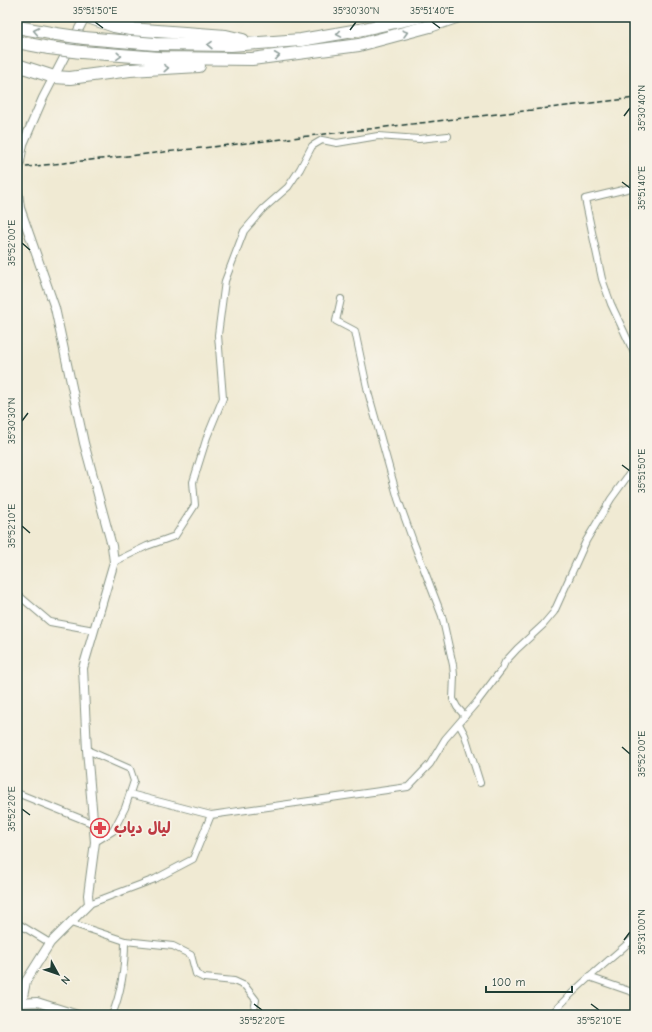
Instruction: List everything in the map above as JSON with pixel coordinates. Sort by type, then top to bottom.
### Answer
[{"type":"highway","points":[[87,17],[126,28],[233,37],[254,43]]},
{"type":"highway","points":[[17,27],[84,38],[155,44],[231,45],[308,39],[418,17]]},
{"type":"highway","points":[[17,65],[54,77],[70,78],[130,70],[211,65],[359,45],[430,26],[456,17]]},
{"type":"highway","points":[[17,42],[81,52],[160,58],[252,59]]},
{"type":"street","points":[[17,178],[23,144],[43,98],[87,17]]},
{"type":"street","points":[[114,562],[147,546],[175,536],[195,505],[193,482],[207,437],[223,398],[218,335],[225,281],[244,231],[263,210],[288,187],[300,169],[312,146],[322,140],[337,143],[378,136],[419,139],[448,136]]},
{"type":"street","points":[[635,187],[585,199],[602,279],[611,304],[635,355]]},
{"type":"street","points":[[17,189],[20,208],[55,308],[84,443],[112,546],[114,562],[83,668],[87,750],[95,842],[88,895],[89,904]]},
{"type":"street","points":[[341,299],[336,321],[355,331],[368,392],[398,499],[442,616],[453,670],[453,700],[465,716]]},
{"type":"street","points":[[130,794],[211,815],[408,788],[425,770],[445,739],[459,724],[502,669],[505,662],[543,625],[554,612],[586,541],[611,499],[635,466]]},
{"type":"street","points":[[17,594],[50,622],[94,630]]},
{"type":"street","points":[[459,724],[465,735],[480,783]]},
{"type":"street","points":[[87,750],[130,769],[134,781],[125,808],[113,831],[95,842]]},
{"type":"street","points":[[17,793],[94,824]]},
{"type":"street","points":[[78,1015],[37,1002],[20,1002],[26,982],[50,943],[89,904],[155,879],[193,859],[211,815]]},
{"type":"street","points":[[17,923],[50,943]]},
{"type":"street","points":[[71,923],[125,941],[173,946],[191,955],[196,974],[204,978],[234,981],[245,986],[256,1000],[253,1015]]},
{"type":"street","points":[[551,1015],[571,993],[610,961],[635,936]]},
{"type":"street","points":[[112,1015],[119,998],[125,961],[125,941]]},
{"type":"street","points":[[589,977],[635,993]]},
{"type":"railway","points":[[17,168],[635,98]]},
{"type":"place","name":"ليال دياب","points":[[100,828]]}]
